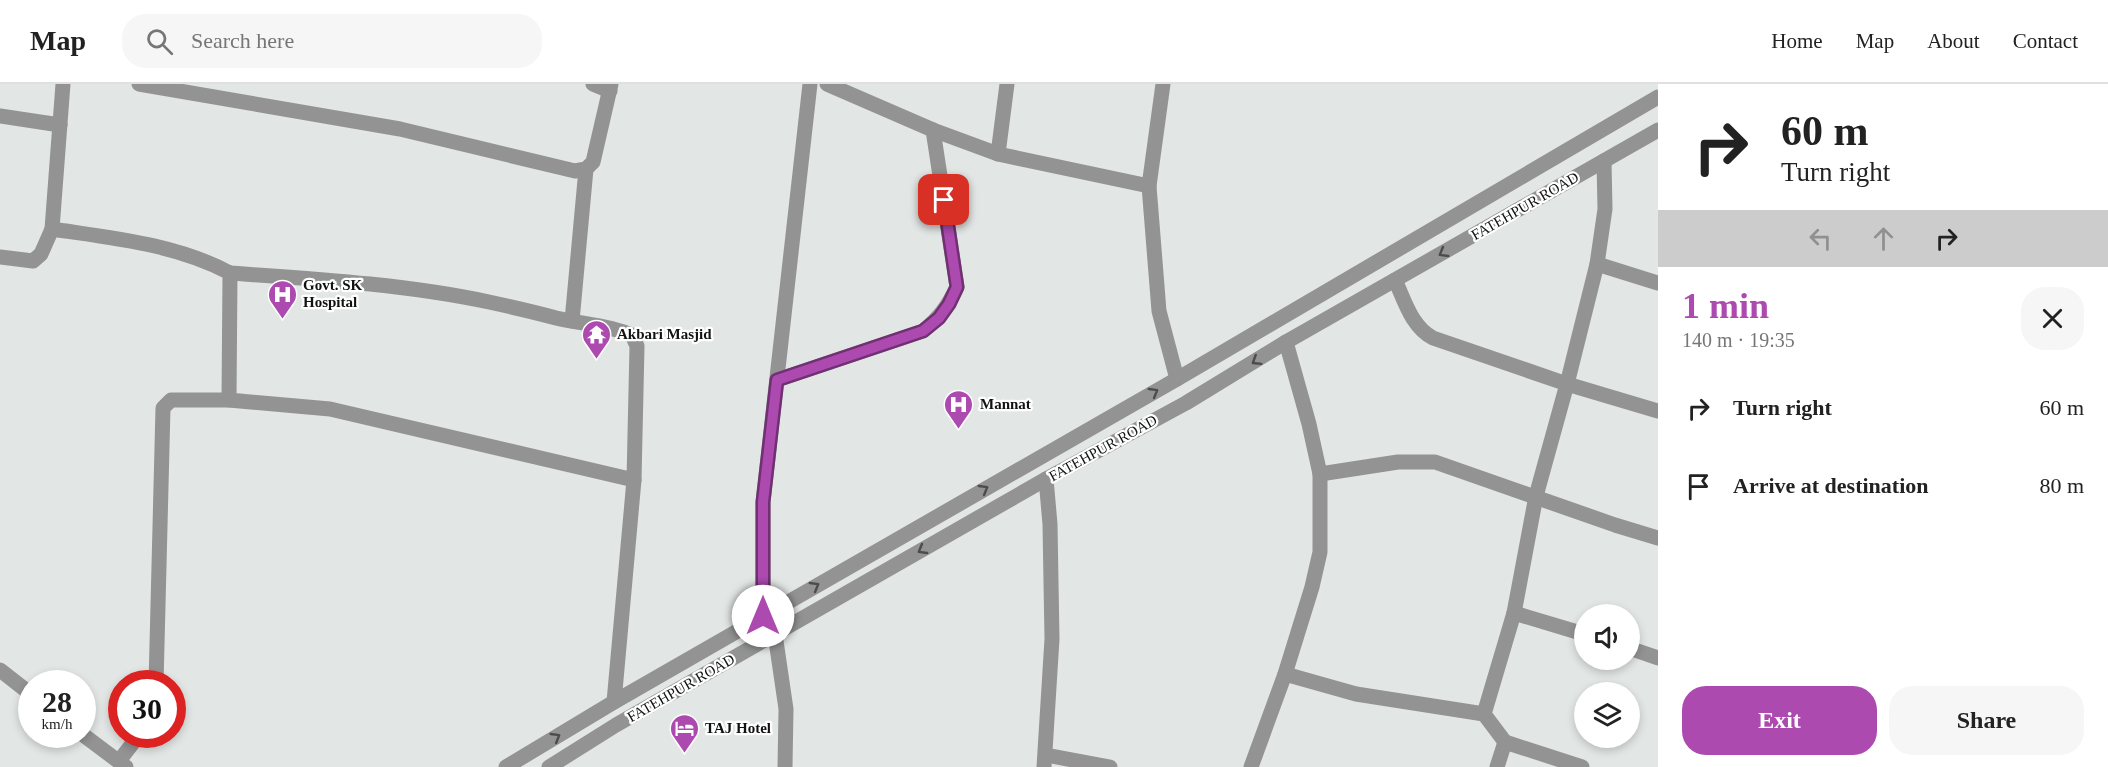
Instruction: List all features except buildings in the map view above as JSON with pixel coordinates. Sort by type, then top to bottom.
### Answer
[{"type":"street","points":[[0,257],[33,261],[42,254],[52,229],[63,84]]},
{"type":"street","points":[[139,84],[400,129],[575,171],[586,169],[593,162],[610,88],[593,84]]},
{"type":"street","points":[[763,616],[763,502],[810,84]]},
{"type":"street","points":[[827,84],[933,130],[998,154],[1149,186]]},
{"type":"street","points":[[998,154],[1007,84]]},
{"type":"street","points":[[1163,84],[1149,186],[1159,311],[1177,379]]},
{"type":"street","points":[[506,767],[614,702],[1177,379],[1658,97]]},
{"type":"street","points":[[0,116],[60,125]]},
{"type":"street","points":[[777,380],[923,331],[939,318],[949,304],[957,287],[933,130]]},
{"type":"street","name":"FATEHPUR ROAD","points":[[549,767],[616,725],[1046,479],[1186,403],[1286,342],[1658,130]]},
{"type":"street","points":[[1484,714],[1514,613],[1536,496],[1597,264],[1605,209],[1604,160]]},
{"type":"street","points":[[573,321],[586,169]]},
{"type":"street","points":[[52,229],[126,240],[180,253],[210,263],[230,273],[324,279],[426,292],[488,302],[632,335],[638,346],[634,480],[614,702]]},
{"type":"street","points":[[1597,264],[1658,284]]},
{"type":"street","points":[[228,400],[230,273]]},
{"type":"street","points":[[1395,280],[1413,320],[1423,332],[1432,338],[1567,384],[1658,411]]},
{"type":"street","points":[[1251,767],[1285,674],[1312,588],[1320,552],[1320,474],[1309,424],[1286,342]]},
{"type":"street","points":[[156,670],[163,408],[171,400],[228,400],[330,408],[634,480]]},
{"type":"street","points":[[1114,415],[1126,436]]},
{"type":"street","points":[[1320,474],[1398,462],[1435,462],[1658,538]]},
{"type":"street","points":[[1046,479],[1050,524],[1052,639],[1045,761],[1110,767]]},
{"type":"street","points":[[1514,613],[1574,631]]},
{"type":"street","points":[[776,634],[786,709],[785,767]]},
{"type":"street","points":[[1640,651],[1658,657]]},
{"type":"street","points":[[0,670],[18,684]]},
{"type":"street","points":[[1285,674],[1356,694],[1484,714],[1505,742],[1582,767]]},
{"type":"street","points":[[1497,767],[1505,742]]},
{"type":"street","points":[[96,744],[123,764],[132,748]]},
{"type":"place","name":"Govt. SK Hospital","points":[[282,320]]},
{"type":"place","name":"Akbari Masjid","points":[[596,360]]},
{"type":"place","name":"Mannat","points":[[959,430]]},
{"type":"place","name":"TAJ Hotel","points":[[684,754]]},
{"type":"route","points":[[763,616],[763,502],[777,380],[923,331],[939,318],[957,287],[944,200]]}]
